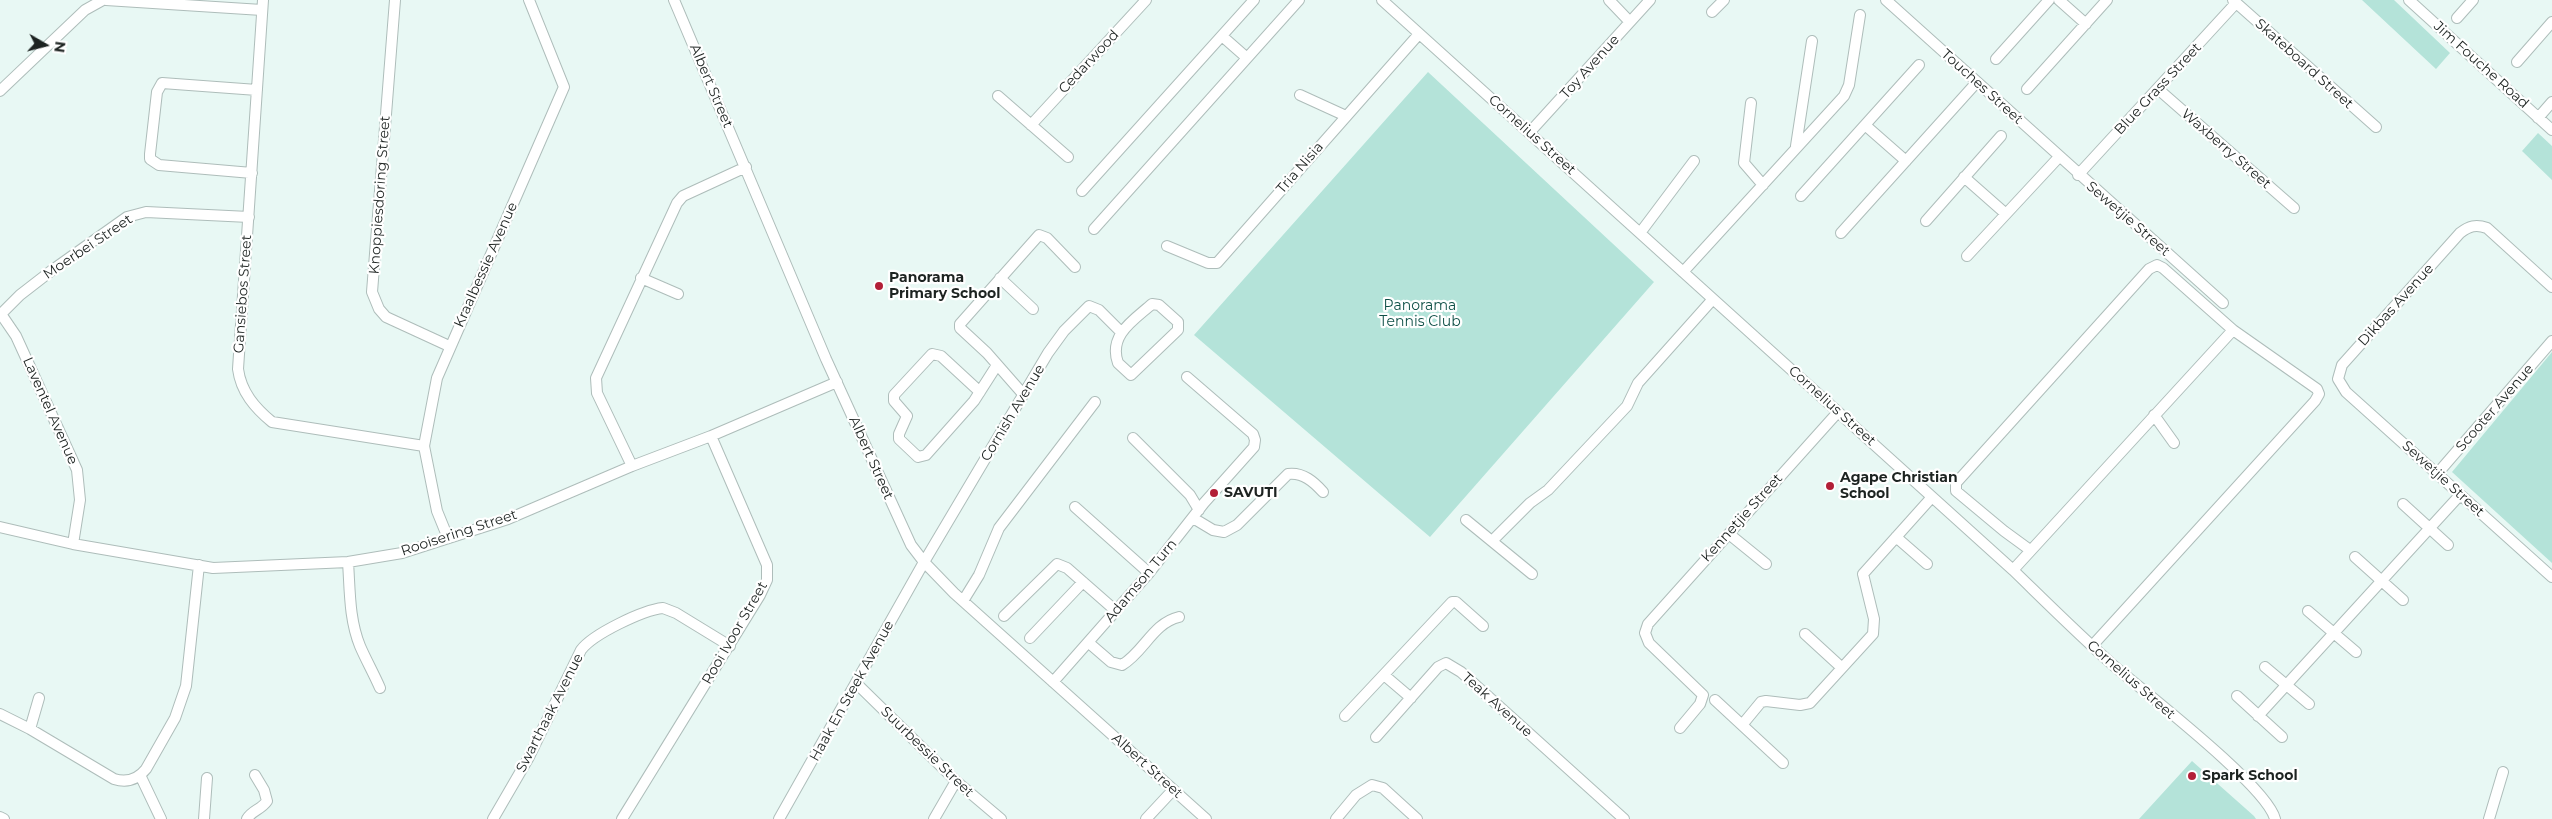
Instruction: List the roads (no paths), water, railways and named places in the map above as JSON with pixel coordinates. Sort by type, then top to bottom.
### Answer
[{"type":"street","points":[[0,91],[85,10],[104,0],[263,5]]},
{"type":"street","name":"Knoppiesdoring Street","points":[[395,0],[372,292],[379,309],[386,317],[449,346]]},
{"type":"street","name":"Kraalbessie Avenue","points":[[448,538],[438,511],[424,446],[437,378],[449,346],[562,96],[563,80],[529,0]]},
{"type":"street","name":"Albert Street","points":[[674,0],[837,382],[904,532],[924,562],[963,601],[1206,819]]},
{"type":"street","name":"Cedarwood","points":[[1031,125],[1146,0]]},
{"type":"street","points":[[1082,191],[1254,0]]},
{"type":"street","points":[[1094,229],[1299,0]]},
{"type":"street","name":"Cornelius Street","points":[[1382,0],[2013,570],[2092,646],[2249,782],[2270,806],[2275,819]]},
{"type":"street","points":[[1609,0],[1630,22]]},
{"type":"street","name":"Toy Avenue","points":[[1529,133],[1650,0]]},
{"type":"street","points":[[1712,12],[1724,0]]},
{"type":"street","name":"Touches Street","points":[[1886,0],[2078,175]]},
{"type":"street","points":[[1996,59],[2049,0]]},
{"type":"street","points":[[2059,0],[2086,24]]},
{"type":"street","points":[[2027,89],[2107,0]]},
{"type":"street","name":"Jim Fouche Road","points":[[2409,0],[2552,130]]},
{"type":"street","points":[[2457,18],[2473,0]]},
{"type":"street","name":"Blue Grass Street","points":[[2078,175],[2158,90],[2235,2]]},
{"type":"street","name":"Skateboard Street","points":[[2235,2],[2376,128]]},
{"type":"street","name":"Gansiebos Street","points":[[263,5],[238,369],[241,383],[255,407],[272,422],[286,426],[424,446]]},
{"type":"street","points":[[1683,272],[1847,91],[1860,15]]},
{"type":"street","points":[[2517,62],[2552,22]]},
{"type":"street","name":"Tria Nisia","points":[[1167,246],[1208,263],[1218,263],[1419,34]]},
{"type":"street","points":[[1222,36],[1247,58]]},
{"type":"street","points":[[1796,146],[1812,41]]},
{"type":"street","points":[[1800,196],[1919,65]]},
{"type":"street","points":[[1841,233],[1978,82]]},
{"type":"street","points":[[252,173],[159,165],[150,159],[150,154],[156,92],[162,83],[257,90]]},
{"type":"street","name":"Waxberry Street","points":[[2158,90],[2294,208]]},
{"type":"street","points":[[1300,95],[1346,116]]},
{"type":"street","points":[[998,96],[1068,157]]},
{"type":"street","points":[[2538,118],[2552,102]]},
{"type":"street","points":[[1751,103],[1744,163],[1763,185]]},
{"type":"street","points":[[1865,125],[1906,161]]},
{"type":"street","points":[[1926,220],[2001,136]]},
{"type":"street","points":[[1966,256],[2059,157]]},
{"type":"street","points":[[1640,233],[1694,161]]},
{"type":"street","points":[[632,466],[597,393],[596,382],[608,349],[679,200],[746,167]]},
{"type":"street","name":"Sewetjie Street","points":[[2078,175],[2223,303]]},
{"type":"street","points":[[1964,177],[2006,214]]},
{"type":"street","name":"Moerbei Street","points":[[0,315],[20,295],[51,271],[127,218],[146,212],[249,217]]},
{"type":"street","name":"Dikbas Avenue","points":[[2338,379],[2342,365],[2460,233],[2468,227],[2487,228],[2552,287]]},
{"type":"street","points":[[1023,394],[960,325],[1039,235],[1047,238],[1075,267]]},
{"type":"street","points":[[2030,550],[2004,532],[1956,491],[1956,483],[2149,268],[2157,265],[2164,268],[2233,330],[2317,389],[2319,396],[2092,646]]},
{"type":"street","points":[[641,278],[678,294]]},
{"type":"street","points":[[1000,278],[1033,309]]},
{"type":"street","points":[[1492,541],[1530,503],[1548,490],[1627,406],[1638,383],[1713,299]]},
{"type":"street","points":[[1155,304],[1160,305],[1179,325],[1178,330],[1132,375],[1116,360],[1116,344],[1120,332],[1155,304]]},
{"type":"street","name":"Cornish Avenue","points":[[924,562],[1023,394],[1054,346],[1086,308],[1092,306],[1099,310],[1120,332]]},
{"type":"street","name":"Laventel Avenue","points":[[0,315],[16,336],[77,470],[80,500],[73,544]]},
{"type":"street","points":[[2013,570],[2233,330]]},
{"type":"street","name":"Scooter Avenue","points":[[2437,474],[2552,341]]},
{"type":"street","points":[[980,392],[941,356],[932,354],[894,395],[894,401],[907,416],[899,434],[899,439],[918,457],[926,455],[980,392],[997,365]]},
{"type":"street","name":"Adamson Turn","points":[[1053,682],[1149,574],[1199,510],[1249,453],[1255,440],[1253,434],[1187,377]]},
{"type":"street","name":"Sewetjie Street","points":[[2338,379],[2346,392],[2552,577]]},
{"type":"street","name":"Rooisering Street","points":[[0,527],[73,544],[199,565],[236,568],[348,562],[402,553],[508,520],[632,466],[712,436],[837,382]]},
{"type":"street","points":[[963,601],[979,575],[999,528],[1095,402]]},
{"type":"street","name":"Kennetjie Street","points":[[1680,728],[1700,704],[1703,694],[1649,643],[1645,633],[1648,624],[1838,412]]},
{"type":"street","points":[[2154,415],[2174,443]]},
{"type":"street","name":"Rooi Ivoor Street","points":[[622,819],[730,646],[766,584],[768,572],[712,436]]},
{"type":"street","points":[[1133,438],[1190,495],[1213,530],[1224,532],[1237,525],[1288,474],[1296,474],[1308,478],[1324,492]]},
{"type":"street","points":[[2258,716],[2460,495]]},
{"type":"street","points":[[1742,725],[1761,702],[1800,705],[1810,703],[1872,634],[1874,618],[1863,574],[1932,497]]},
{"type":"street","points":[[2403,504],[2448,544]]},
{"type":"street","points":[[1075,507],[1149,574]]},
{"type":"street","points":[[1466,520],[1532,574]]},
{"type":"street","points":[[1729,534],[1766,564]]},
{"type":"street","points":[[1896,537],[1927,564]]},
{"type":"street","points":[[2355,557],[2403,600]]},
{"type":"street","points":[[348,562],[351,611],[355,630],[380,688]]},
{"type":"street","name":"Haak En Steek Avenue","points":[[779,819],[924,562]]},
{"type":"street","points":[[1004,616],[1057,564],[1064,566],[1116,611]]},
{"type":"street","points":[[0,714],[30,729],[114,779],[125,781],[140,775],[146,769],[175,718],[186,686],[199,565]]},
{"type":"street","points":[[1030,638],[1083,582]]},
{"type":"street","points":[[1345,716],[1452,602],[1456,602],[1483,626]]},
{"type":"street","name":"Swarthaak Avenue","points":[[493,819],[529,757],[582,650],[589,640],[654,610],[664,608],[676,613],[730,646]]},
{"type":"street","points":[[2308,610],[2356,652]]},
{"type":"street","points":[[1089,643],[1111,662],[1122,665],[1133,657],[1164,622],[1179,617]]},
{"type":"street","points":[[1805,634],[1841,667]]},
{"type":"street","name":"Teak Avenue","points":[[1376,737],[1438,667],[1444,663],[1449,664],[1624,819]]},
{"type":"street","points":[[2265,667],[2308,704]]},
{"type":"street","points":[[1384,675],[1411,698]]},
{"type":"street","name":"Suurbessie Street","points":[[856,683],[956,781],[1001,819]]},
{"type":"street","points":[[2237,696],[2282,737]]},
{"type":"street","points":[[30,729],[39,698]]},
{"type":"street","points":[[1715,700],[1783,763]]},
{"type":"street","points":[[2489,819],[2503,772]]},
{"type":"street","points":[[140,775],[161,819]]},
{"type":"street","points":[[247,819],[252,812],[262,808],[267,801],[264,790],[255,775]]},
{"type":"street","points":[[204,819],[207,778]]},
{"type":"street","points":[[934,819],[956,781]]},
{"type":"street","points":[[1336,819],[1356,794],[1372,785],[1383,788],[1417,819]]},
{"type":"street","points":[[1146,819],[1173,790]]},
{"type":"street","points":[[0,817],[4,819]]},
{"type":"place","name":"Panorama Primary School","points":[[879,286]]},
{"type":"place","name":"Agape Christian School","points":[[1830,486]]},
{"type":"place","name":"SAVUTI","points":[[1214,493]]},
{"type":"place","name":"Spark School","points":[[2192,776]]},
{"type":"park label","name":"Panorama Tennis Club","points":[[1420,314]]}]
